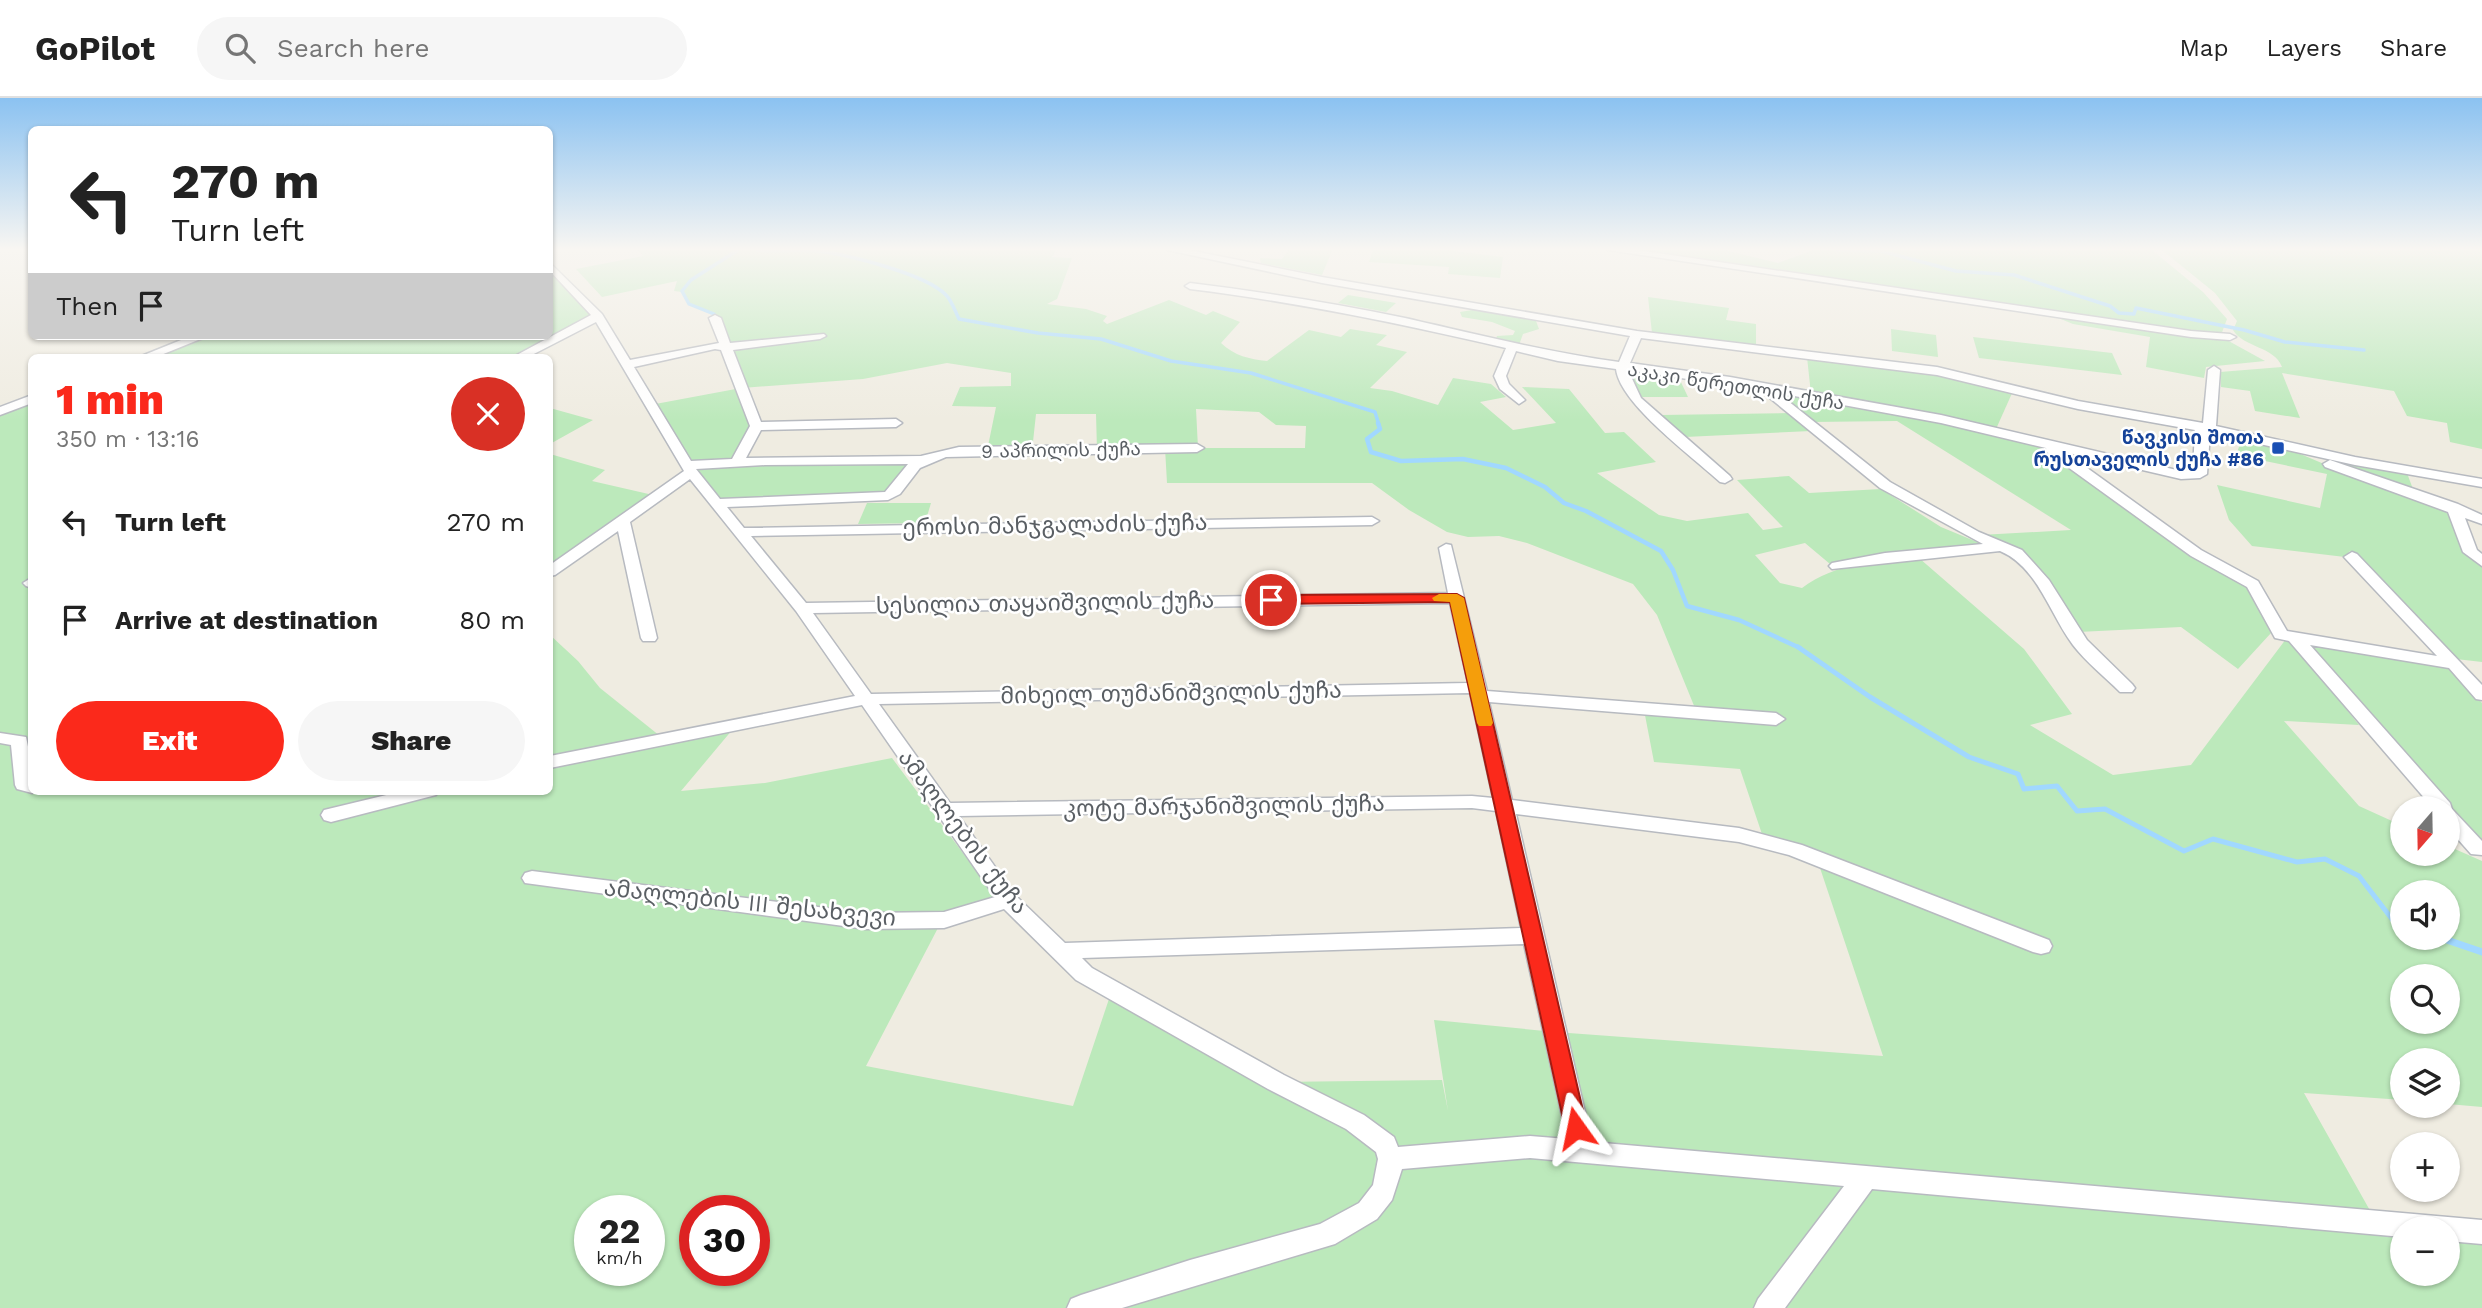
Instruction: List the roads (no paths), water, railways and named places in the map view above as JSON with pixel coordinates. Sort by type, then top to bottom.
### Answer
[{"type":"street","name":"ამაღლების ქუჩა","points":[[589,306],[598,316],[689,469],[802,608],[1008,900],[1084,974],[1373,1134],[1385,1145],[1391,1159]]},
{"type":"street","name":"აკაკი წერეთლის ქუჩა","points":[[1323,306],[1622,368],[1763,387],[1941,419],[2046,445],[2193,476],[2200,474],[2214,370]]},
{"type":"street","points":[[1478,306],[1637,334],[1937,371],[2078,405],[2482,483]]},
{"type":"street","points":[[2002,306],[2230,337]]},
{"type":"street","points":[[553,339],[598,316]]},
{"type":"street","points":[[715,318],[756,426],[737,461]]},
{"type":"street","points":[[1637,334],[1622,368],[1623,377],[1636,400],[1725,479]]},
{"type":"street","points":[[626,365],[715,346],[820,336]]},
{"type":"street","points":[[153,354],[191,340]]},
{"type":"street","points":[[525,354],[552,340]]},
{"type":"street","points":[[1512,347],[1500,376],[1504,386],[1519,400]]},
{"type":"street","points":[[1763,387],[1885,485],[1974,535],[2017,553],[2044,583],[2080,643],[2126,688]]},
{"type":"street","points":[[0,411],[28,400]]},
{"type":"street","points":[[756,426],[895,423]]},
{"type":"street","points":[[2046,445],[2196,553],[2253,584],[2281,635],[2454,664]]},
{"type":"street","points":[[2291,447],[2356,475],[2453,507],[2482,520]]},
{"type":"street","name":"9 აპრილის ქუჩა","points":[[718,503],[888,496],[895,492],[913,466],[959,451],[1197,448]]},
{"type":"street","name":"9 აპრილის ქუჩა","points":[[689,469],[737,461],[926,460]]},
{"type":"street","points":[[553,570],[623,521],[689,469]]},
{"type":"street","points":[[2453,507],[2470,552],[2482,561]]},
{"type":"street","points":[[623,521],[649,638]]},
{"type":"street","name":"ეროსი მანჯგალაძის ქუჩა","points":[[739,532],[1372,521]]},
{"type":"street","points":[[1837,566],[1885,558],[2002,547]]},
{"type":"street","points":[[1446,548],[1582,1152]]},
{"type":"street","points":[[2352,557],[2482,695]]},
{"type":"street","name":"სესილია თაყაიშვილის ქუჩა","points":[[802,608],[1457,598]]},
{"type":"street","points":[[2294,637],[2433,796]]},
{"type":"street","name":"მიხეილ თუმანიშვილის ქუჩა","points":[[553,761],[866,699],[1478,692],[1776,719]]},
{"type":"street","points":[[2,738],[20,741],[24,785],[28,786]]},
{"type":"street","points":[[331,815],[413,795]]},
{"type":"street","name":"კოტე მარჯანიშვილის ქუჩა","points":[[944,810],[1472,802],[1765,840],[2040,946]]},
{"type":"street","points":[[2460,829],[2477,849]]},
{"type":"street","name":"ამაღლების III შესახვევი","points":[[532,878],[866,921],[944,920],[1008,900]]},
{"type":"street","points":[[1058,951],[1533,936]]},
{"type":"street","points":[[1081,1308],[1190,1273],[1326,1235],[1368,1211],[1383,1192],[1390,1176],[1391,1159],[1530,1147],[2390,1224]]},
{"type":"street","points":[[1768,1308],[1867,1177]]},
{"type":"street","points":[[2460,1230],[2482,1232]]},
{"type":"waterway","points":[[695,306],[714,314]]},
{"type":"waterway","points":[[954,306],[959,319],[1038,333],[1101,339],[1171,361],[1251,373],[1375,412],[1379,425]]},
{"type":"waterway","points":[[2111,306],[2119,313],[2134,314],[2136,308],[2244,330],[2285,342],[2364,350]]},
{"type":"waterway","points":[[1378,423],[1380,429],[1367,439],[1371,452],[1401,461],[1463,459],[1506,468],[1545,487],[1564,503],[1586,511],[1661,551],[1673,570],[1687,606],[1739,620],[1798,647]]},
{"type":"waterway","points":[[1798,647],[1870,697],[1969,757],[2018,774],[2024,789],[2057,786],[2077,811],[2105,809],[2184,851],[2213,839],[2297,862],[2325,859],[2359,876],[2390,916]]},
{"type":"waterway","points":[[2460,944],[2482,952]]},
{"type":"place","name":"წავკისი შოთა რუსთაველის ქუჩა #86","points":[[2278,448]]}]
